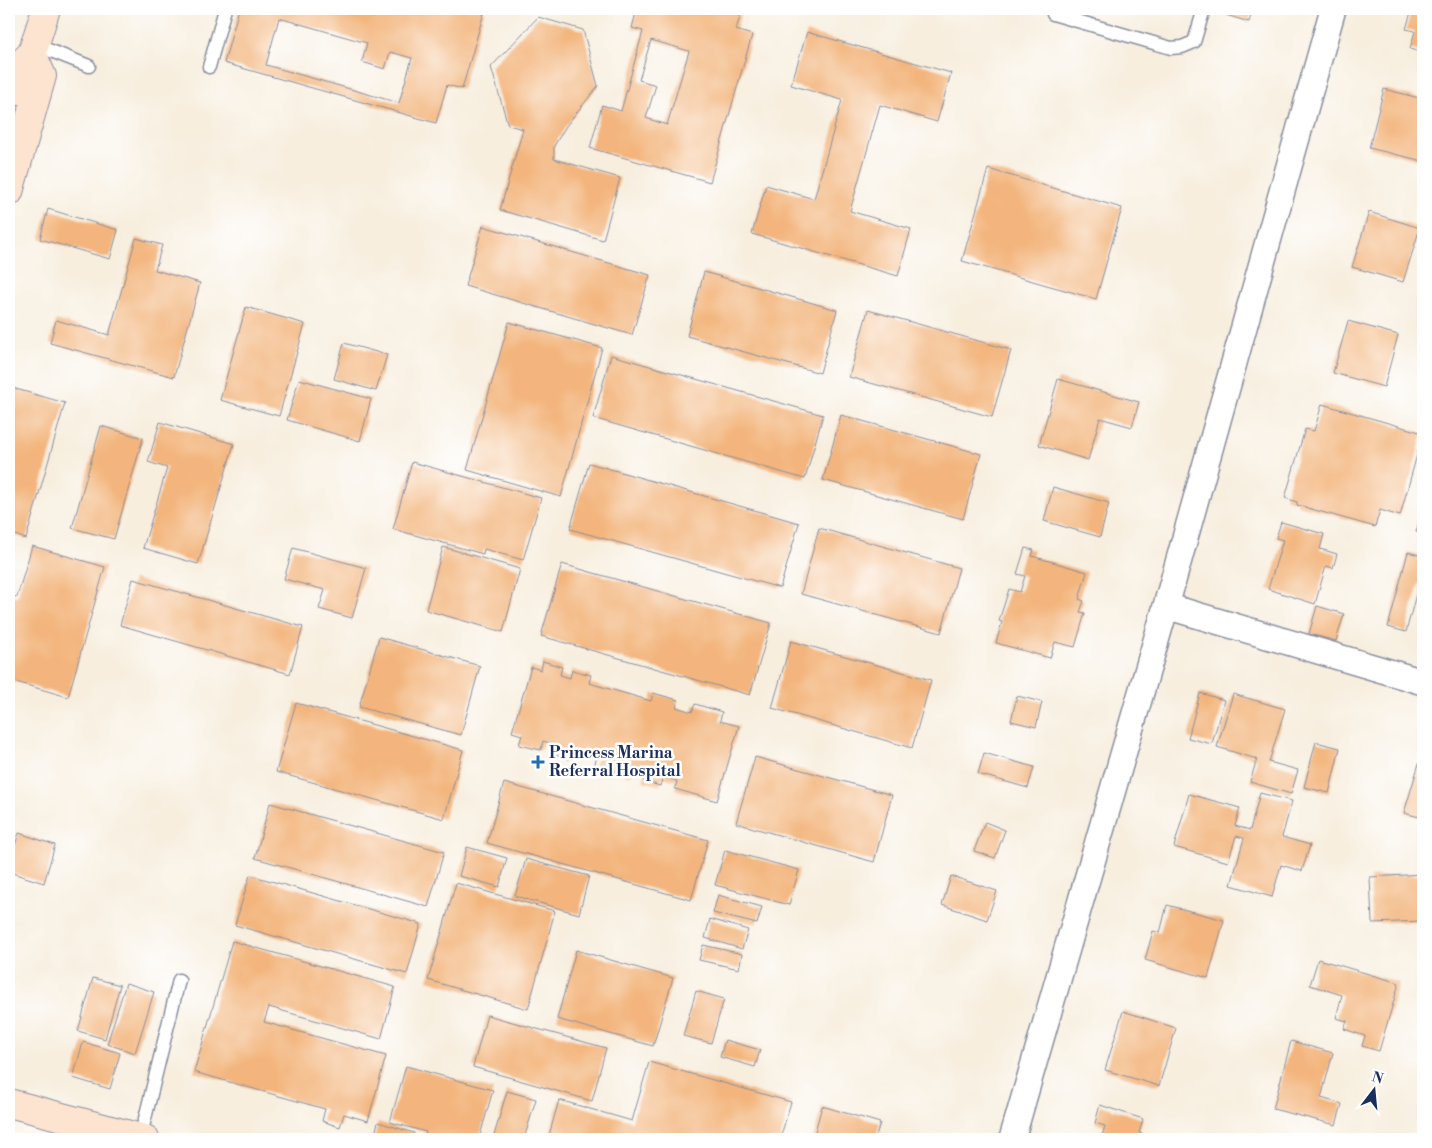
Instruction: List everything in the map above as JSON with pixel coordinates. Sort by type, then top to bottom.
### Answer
[{"type":"street","points":[[9,94],[16,69],[34,49],[46,9]]},
{"type":"street","points":[[1012,1139],[1166,606],[1333,9]]},
{"type":"street","points":[[9,192],[42,76],[34,49]]},
{"type":"street","points":[[1166,606],[1423,682]]},
{"type":"street","points":[[9,1103],[142,1139]]},
{"type":"lane","points":[[209,67],[225,9]]},
{"type":"lane","points":[[1053,14],[1171,48],[1182,47],[1194,42],[1204,9]]},
{"type":"lane","points":[[34,49],[89,66]]},
{"type":"lane","points":[[142,1139],[180,980]]},
{"type":"building","points":[[239,9],[485,9],[462,89],[447,85],[436,123],[224,63]],"holes":[[[279,18],[367,43],[362,62],[385,69],[390,52],[412,58],[399,103],[266,65]]]},
{"type":"building","points":[[637,9],[742,9],[736,30],[752,35],[710,182],[590,148],[602,105],[621,111],[643,31],[632,28]],"holes":[[[651,40],[689,51],[667,125],[646,118],[656,85],[639,80]]]},
{"type":"building","points":[[1228,9],[1253,9],[1249,22],[1226,15]]},
{"type":"building","points":[[1412,9],[1423,9],[1423,53],[1410,49],[1415,31],[1406,29]]},
{"type":"building","points":[[538,17],[583,30],[598,86],[566,126],[554,146],[554,159],[620,178],[603,240],[500,210],[523,129],[508,125],[491,67]]},
{"type":"building","points":[[807,32],[951,73],[937,122],[880,105],[850,211],[911,229],[898,276],[752,234],[766,185],[814,199],[842,100],[791,85]]},
{"type":"building","points":[[1384,89],[1423,99],[1423,161],[1369,148]]},
{"type":"building","points":[[988,169],[1122,208],[1096,299],[962,261]]},
{"type":"building","points":[[48,209],[118,230],[110,259],[40,239]]},
{"type":"building","points":[[1369,212],[1420,228],[1403,282],[1352,267]]},
{"type":"building","points":[[483,226],[650,275],[632,335],[465,286]]},
{"type":"building","points":[[136,238],[162,245],[155,270],[200,283],[174,377],[50,343],[56,320],[109,335]]},
{"type":"building","points":[[704,272],[837,310],[820,373],[687,336]]},
{"type":"building","points":[[246,307],[305,324],[279,416],[220,400]]},
{"type":"building","points":[[868,310],[1011,350],[992,417],[849,377]]},
{"type":"building","points":[[1348,321],[1398,335],[1384,387],[1333,373]]},
{"type":"building","points":[[509,322],[602,348],[561,497],[467,470]]},
{"type":"building","points":[[344,343],[387,355],[376,391],[334,379]]},
{"type":"building","points":[[611,355],[823,415],[805,479],[593,418]]},
{"type":"building","points":[[299,379],[371,399],[360,441],[287,420]]},
{"type":"building","points":[[1058,379],[1139,402],[1132,427],[1100,418],[1088,460],[1039,445]]},
{"type":"building","points":[[9,387],[65,403],[26,539],[9,533]]},
{"type":"building","points":[[1322,404],[1423,433],[1400,516],[1380,510],[1375,527],[1297,505],[1297,502],[1285,498],[1305,429],[1314,431]]},
{"type":"building","points":[[841,415],[981,454],[963,519],[823,480]]},
{"type":"building","points":[[160,422],[234,444],[198,564],[143,548],[167,468],[148,462]]},
{"type":"building","points":[[101,426],[143,438],[114,539],[72,528]]},
{"type":"building","points":[[412,462],[541,498],[523,560],[484,549],[483,554],[393,529]]},
{"type":"building","points":[[589,463],[799,523],[780,588],[570,529]]},
{"type":"building","points":[[1053,487],[1109,503],[1100,537],[1044,521]]},
{"type":"building","points":[[1423,506],[1423,534],[1416,532]]},
{"type":"building","points":[[1281,522],[1324,534],[1320,549],[1337,554],[1333,568],[1326,566],[1315,604],[1268,589],[1283,540],[1276,538]]},
{"type":"building","points":[[819,528],[959,568],[941,633],[801,594]]},
{"type":"building","points":[[32,546],[105,567],[68,697],[9,680],[9,595],[17,597]]},
{"type":"building","points":[[443,547],[520,569],[503,632],[426,610]]},
{"type":"building","points":[[293,548],[366,568],[352,618],[319,609],[325,590],[284,579]]},
{"type":"building","points":[[1025,548],[1034,550],[1032,556],[1087,572],[1079,599],[1084,601],[1080,612],[1085,613],[1075,647],[1055,642],[1050,658],[996,643],[1002,622],[999,621],[1009,589],[1020,592],[1025,576],[1017,574]]},
{"type":"building","points":[[1408,552],[1423,556],[1423,584],[1419,583],[1406,632],[1388,627]]},
{"type":"building","points":[[562,564],[771,623],[750,695],[541,636]]},
{"type":"building","points":[[133,579],[303,627],[290,674],[120,625]]},
{"type":"building","points":[[1317,606],[1344,614],[1336,641],[1309,634]]},
{"type":"building","points":[[379,637],[480,666],[461,735],[359,707]]},
{"type":"building","points":[[791,641],[931,680],[912,748],[772,708]]},
{"type":"building","points":[[543,661],[562,667],[560,675],[570,678],[572,670],[591,675],[589,683],[651,701],[653,693],[678,700],[676,707],[692,712],[695,704],[722,712],[720,721],[739,726],[717,801],[675,789],[677,781],[663,777],[660,786],[643,781],[646,772],[632,768],[630,776],[594,766],[597,757],[573,750],[570,759],[550,754],[553,744],[543,741],[541,750],[519,745],[522,735],[512,732],[531,667],[541,670]]},
{"type":"building","points":[[1200,693],[1224,700],[1212,744],[1188,738]]},
{"type":"building","points":[[1233,694],[1285,709],[1269,762],[1298,770],[1291,794],[1250,782],[1257,759],[1217,747]]},
{"type":"building","points":[[1017,696],[1042,702],[1036,727],[1011,721]]},
{"type":"building","points":[[296,703],[463,750],[444,819],[276,772]]},
{"type":"building","points":[[1316,742],[1340,748],[1329,793],[1304,787]]},
{"type":"building","points":[[1423,750],[1423,818],[1404,813]]},
{"type":"building","points":[[984,753],[1034,767],[1028,788],[978,774]]},
{"type":"building","points":[[755,757],[892,795],[874,862],[736,823]]},
{"type":"building","points":[[504,783],[708,840],[691,900],[487,843]]},
{"type":"building","points":[[1260,793],[1292,801],[1282,837],[1310,845],[1302,871],[1281,865],[1272,897],[1231,885],[1244,838],[1236,836],[1228,862],[1174,847],[1189,794],[1240,808],[1235,826],[1250,830]]},
{"type":"building","points":[[270,803],[444,852],[428,907],[255,858]]},
{"type":"building","points":[[985,822],[1005,830],[995,858],[974,851]]},
{"type":"building","points":[[19,833],[55,845],[44,883],[9,872],[9,864]]},
{"type":"building","points":[[467,847],[507,858],[499,887],[459,876]]},
{"type":"building","points":[[725,850],[799,870],[789,905],[715,885]]},
{"type":"building","points":[[526,859],[589,876],[579,914],[515,896]]},
{"type":"building","points":[[1423,874],[1423,921],[1372,923],[1370,877]]},
{"type":"building","points":[[250,875],[421,924],[407,974],[235,925]]},
{"type":"building","points":[[951,876],[997,891],[987,920],[942,905]]},
{"type":"building","points":[[456,883],[555,911],[528,1009],[428,980]]},
{"type":"building","points":[[718,895],[762,907],[757,924],[713,913]]},
{"type":"building","points":[[1167,905],[1224,920],[1208,978],[1145,960],[1153,931],[1160,933]]},
{"type":"building","points":[[710,919],[748,930],[742,949],[705,938]]},
{"type":"building","points":[[232,941],[395,987],[381,1039],[269,1007],[264,1022],[386,1056],[368,1121],[344,1114],[340,1127],[322,1121],[325,1109],[194,1072]]},
{"type":"building","points":[[703,945],[742,954],[739,969],[699,960]]},
{"type":"building","points":[[576,950],[673,978],[653,1046],[557,1019]]},
{"type":"building","points":[[1318,959],[1399,983],[1379,1051],[1362,1046],[1365,1036],[1344,1029],[1347,1021],[1336,1018],[1342,995],[1310,985]]},
{"type":"building","points":[[93,978],[120,985],[105,1039],[78,1031]]},
{"type":"building","points":[[126,983],[154,992],[135,1053],[107,1044]]},
{"type":"building","points":[[696,991],[724,999],[711,1043],[683,1036]]},
{"type":"building","points":[[1123,1011],[1176,1028],[1159,1086],[1105,1070]]},
{"type":"building","points":[[487,1015],[606,1048],[592,1101],[473,1067]]},
{"type":"building","points":[[725,1040],[760,1050],[755,1067],[720,1057]]},
{"type":"building","points":[[1291,1041],[1333,1053],[1321,1098],[1342,1104],[1336,1125],[1273,1109]]},
{"type":"building","points":[[83,1042],[120,1053],[110,1089],[73,1078]]},
{"type":"building","points":[[649,1062],[791,1102],[780,1139],[548,1139],[559,1100],[632,1121]]},
{"type":"building","points":[[406,1066],[493,1090],[479,1139],[424,1139],[426,1132],[390,1122]]},
{"type":"building","points":[[507,1091],[536,1099],[524,1139],[493,1139]]},
{"type":"building","points":[[1100,1105],[1143,1119],[1139,1133],[1158,1139],[1101,1139],[1105,1126],[1095,1123]]},
{"type":"building","points":[[822,1106],[880,1123],[875,1139],[813,1139]]},
{"type":"building","points":[[378,1122],[414,1133],[413,1139],[374,1138]]},
{"type":"place","name":"Princess Marina Referral Hospital","points":[[538,762]]}]
